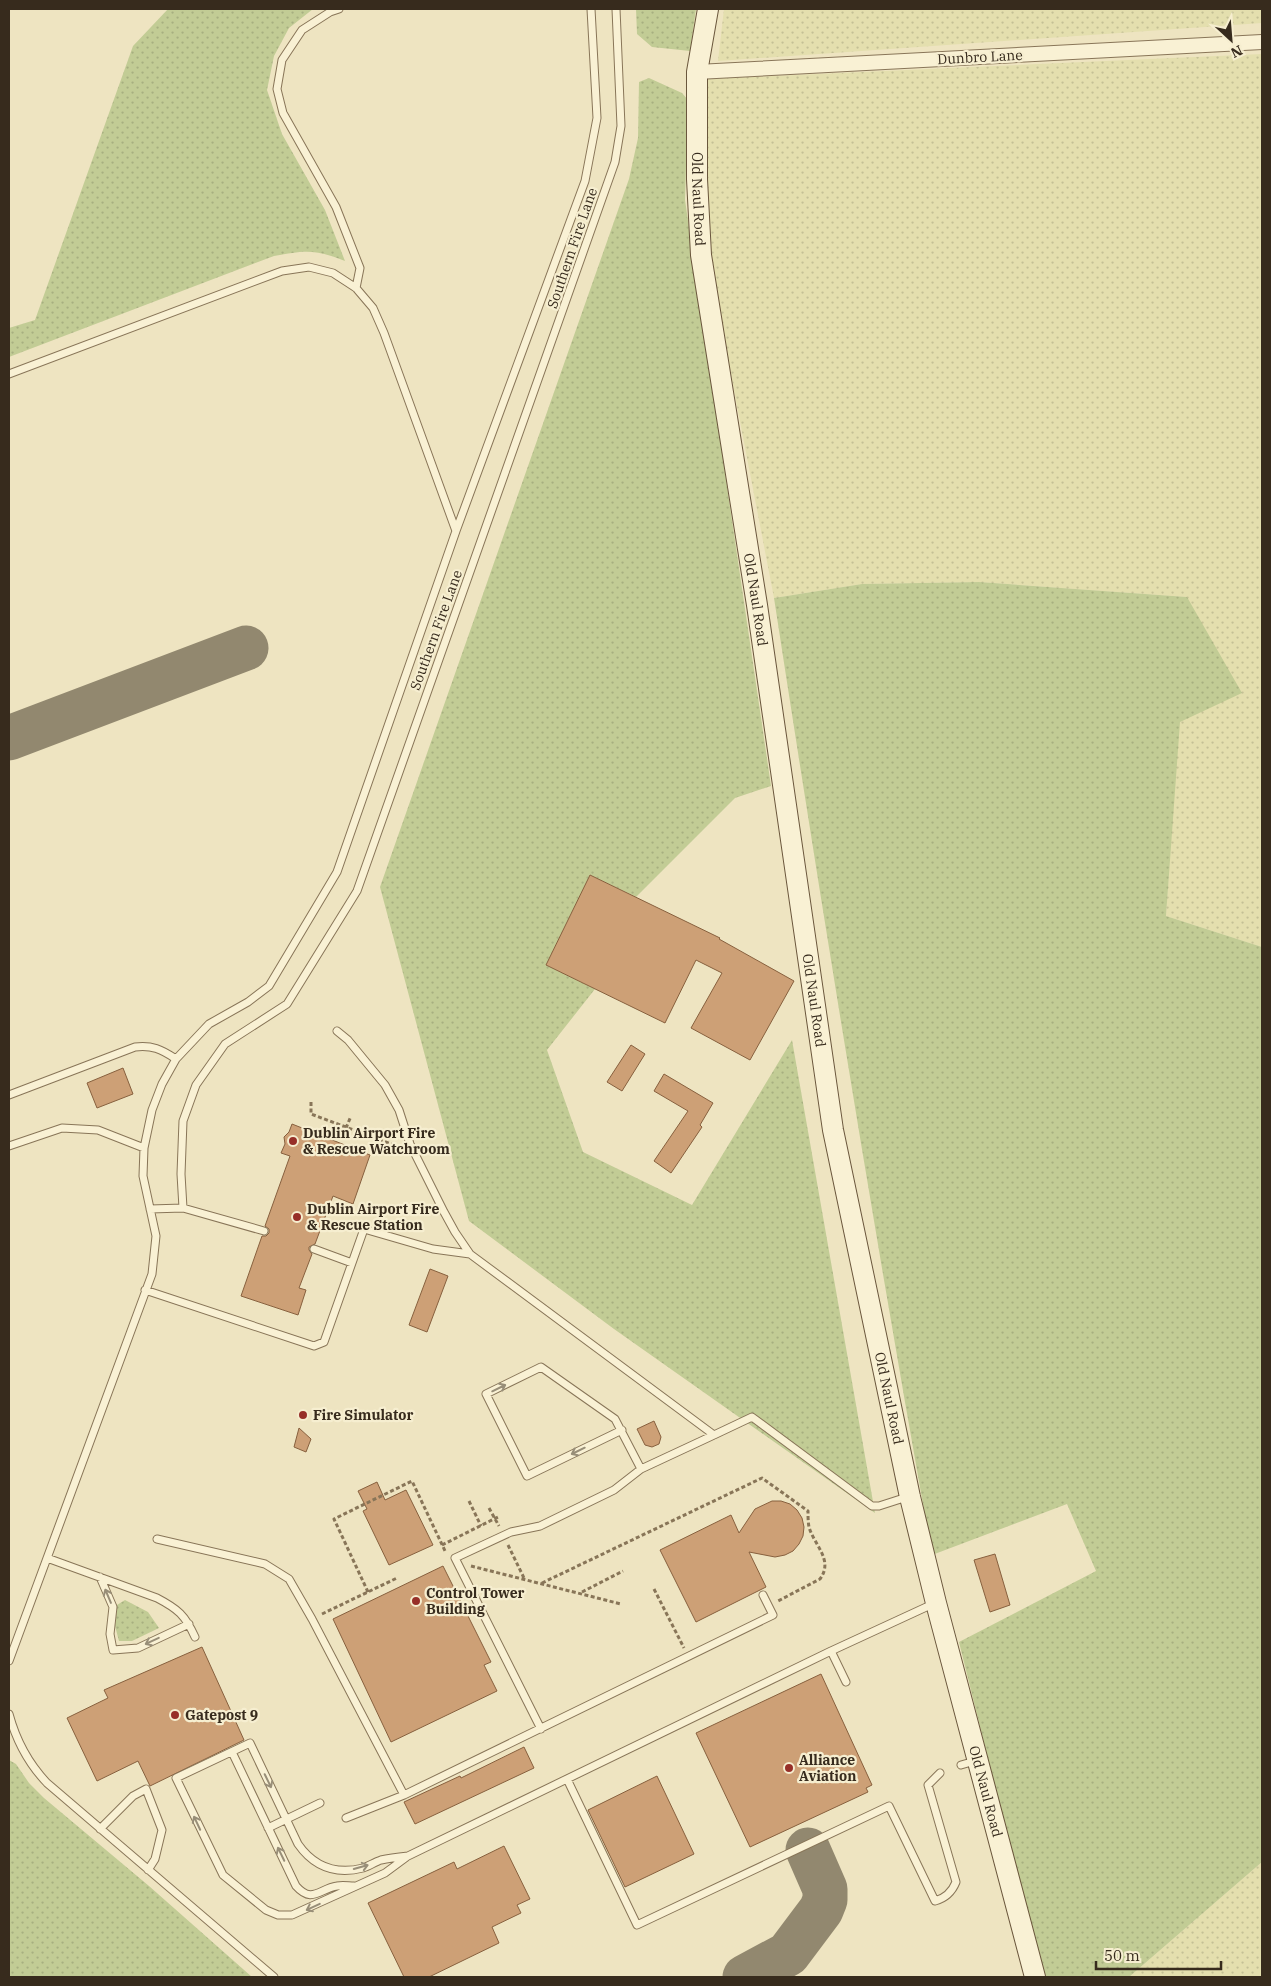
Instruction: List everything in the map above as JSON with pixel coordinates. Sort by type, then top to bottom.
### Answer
[{"type":"main road","name":"Old Naul Road","points":[[708,9],[697,72],[697,179],[701,255],[757,605],[833,1130],[910,1496],[936,1603],[969,1762],[1035,1977]]},
{"type":"street","name":"Dunbro Lane","points":[[697,72],[1262,42]]},
{"type":"lane","points":[[339,9],[330,12],[302,30],[282,60],[277,89],[282,113],[336,207],[360,268],[356,288]]},
{"type":"lane","points":[[9,1661],[152,1274],[156,1236],[143,1176],[144,1148],[152,1110],[158,1093],[176,1059],[209,1024],[248,1002],[269,986],[336,872],[456,531],[585,181],[597,118],[592,9]]},
{"type":"lane","name":"Southern Fire Lane","points":[[183,1208],[180,1174],[183,1121],[196,1085],[226,1044],[287,1004],[357,891],[615,162],[621,126],[616,9]]},
{"type":"lane","points":[[9,374],[282,271],[309,267],[333,273],[356,288],[373,308],[384,333],[456,531]]},
{"type":"lane","points":[[337,1031],[348,1040],[385,1084],[399,1110],[410,1144],[444,1212],[470,1254],[714,1435]]},
{"type":"lane","points":[[9,1095],[135,1047],[148,1046],[160,1048],[176,1059]]},
{"type":"lane","points":[[9,1146],[62,1128],[98,1130],[144,1148]]},
{"type":"lane","points":[[150,1209],[183,1208],[264,1231]]},
{"type":"lane","points":[[145,1290],[314,1346],[324,1342],[364,1229],[433,1249],[470,1254]]},
{"type":"lane","points":[[314,1249],[352,1263]]},
{"type":"lane","points":[[622,1430],[527,1476],[486,1394],[541,1367],[614,1419],[622,1430],[641,1469]]},
{"type":"lane","points":[[540,1729],[455,1558],[511,1532],[540,1526],[614,1490],[641,1469],[752,1417],[872,1506],[879,1506],[910,1496]]},
{"type":"lane","points":[[157,1538],[265,1564],[289,1579],[312,1619],[404,1796]]},
{"type":"lane","points":[[47,1558],[157,1598],[174,1607],[182,1613],[195,1637]]},
{"type":"lane","points":[[100,1577],[112,1607],[110,1634],[113,1650],[138,1648],[189,1624]]},
{"type":"lane","points":[[346,1818],[404,1796],[773,1615],[763,1596]]},
{"type":"lane","points":[[408,1856],[380,1861],[350,1871],[325,1867],[306,1856],[250,1743],[176,1778],[223,1875],[266,1910],[278,1915],[292,1915],[385,1873],[408,1856],[831,1651],[936,1603]]},
{"type":"lane","points":[[831,1651],[846,1682]]},
{"type":"lane","points":[[9,1714],[20,1744],[35,1771],[47,1783],[274,1977]]},
{"type":"lane","points":[[232,1752],[296,1886],[302,1893],[315,1895],[337,1886],[357,1886]]},
{"type":"lane","points":[[567,1779],[637,1925],[889,1806],[935,1901],[941,1899],[953,1891],[956,1882],[928,1785],[940,1773]]},
{"type":"lane","points":[[100,1829],[133,1796],[146,1789],[162,1830],[155,1859],[148,1870]]},
{"type":"lane","points":[[268,1828],[320,1803]]},
{"type":"path","points":[[311,1102],[311,1114],[403,1148]]},
{"type":"path","points":[[346,1128],[351,1116]]},
{"type":"path","points":[[542,1583],[762,1478],[808,1511],[809,1526],[826,1562],[825,1572],[820,1579],[768,1605]]},
{"type":"path","points":[[368,1592],[334,1519],[412,1481],[445,1552],[455,1558],[478,1568],[621,1604]]},
{"type":"path","points":[[469,1501],[481,1526]]},
{"type":"path","points":[[442,1545],[498,1517]]},
{"type":"path","points":[[581,1593],[623,1571]]},
{"type":"path","points":[[312,1619],[397,1578]]},
{"type":"path","points":[[654,1588],[688,1657]]},
{"type":"shaded area","points":[[724,9],[1262,9],[1262,23],[718,61]]},
{"type":"shaded area","points":[[1262,54],[1262,947],[1166,916],[1187,597],[979,582],[862,584],[774,598],[722,328],[702,187],[704,79]]},
{"type":"shaded area","points":[[1262,1862],[1262,1977],[1129,1977]]},
{"type":"green space","points":[[168,9],[313,9],[289,28],[274,56],[267,90],[282,134],[325,210],[345,261],[325,254],[310,252],[274,256],[9,357],[9,328],[35,320],[133,46]]},
{"type":"green space","points":[[636,9],[696,9],[690,51],[652,47],[637,34]]},
{"type":"green space","points":[[649,78],[682,93],[688,100],[685,200],[771,786],[735,798],[636,897],[590,875],[546,965],[595,989],[547,1050],[583,1152],[692,1205],[792,1040],[875,1513],[614,1329],[469,1221],[380,887],[629,179],[638,138],[639,82]]},
{"type":"green space","points":[[979,582],[1187,597],[1242,693],[1180,722],[1166,916],[1262,947],[1262,1862],[1129,1977],[1042,1977],[959,1642],[1096,1571],[1067,1504],[932,1555],[850,1077],[774,598],[862,584]]},
{"type":"green space","points":[[125,1600],[148,1612],[159,1628],[132,1641],[119,1641],[115,1626],[117,1605]]},
{"type":"green space","points":[[9,1760],[16,1764],[29,1783],[44,1798],[149,1886],[252,1977],[9,1977]]},
{"type":"building","points":[[590,875],[720,938],[794,981],[750,1060],[691,1028],[722,973],[696,960],[665,1023],[546,965]]},
{"type":"building","points":[[631,1045],[645,1054],[622,1091],[607,1082]]},
{"type":"building","points":[[123,1068],[133,1094],[97,1108],[87,1083]]},
{"type":"building","points":[[664,1074],[713,1103],[700,1125],[702,1127],[671,1173],[654,1161],[688,1111],[654,1091]]},
{"type":"building","name":"Dublin Airport Fire & Rescue Station","points":[[292,1124],[370,1155],[353,1204],[333,1196],[315,1244],[309,1247],[312,1254],[299,1288],[306,1290],[298,1315],[241,1296],[262,1236],[266,1236],[269,1233],[269,1229],[265,1226],[290,1156],[281,1153],[285,1144],[284,1137],[289,1132]]},
{"type":"building","points":[[430,1269],[448,1276],[427,1332],[409,1325]]},
{"type":"building","points":[[654,1421],[661,1437],[659,1444],[652,1447],[645,1445],[637,1429]]},
{"type":"building","points":[[299,1428],[311,1439],[306,1452],[294,1447]]},
{"type":"building","points":[[377,1482],[385,1500],[406,1490],[433,1545],[389,1565],[363,1511],[367,1509],[358,1491]]},
{"type":"building","points":[[772,1501],[790,1504],[797,1510],[802,1518],[804,1527],[803,1536],[799,1544],[793,1551],[775,1557],[749,1552],[766,1587],[696,1622],[660,1550],[731,1515],[739,1533],[755,1509]]},
{"type":"building","points":[[995,1554],[1010,1605],[990,1612],[974,1560]]},
{"type":"building","name":"Control Tower Building","points":[[443,1566],[491,1662],[484,1665],[497,1691],[391,1742],[333,1619]]},
{"type":"building","name":"Gatepost 9","points":[[202,1647],[244,1740],[150,1786],[138,1761],[97,1781],[67,1718],[108,1698],[104,1690]]},
{"type":"building","name":"Alliance Aviation","points":[[821,1674],[872,1785],[866,1788],[868,1792],[750,1847],[696,1733]]},
{"type":"building","points":[[524,1747],[534,1768],[415,1824],[404,1802],[460,1776],[461,1778]]},
{"type":"building","points":[[657,1776],[694,1854],[625,1887],[588,1810]]},
{"type":"building","points":[[504,1846],[530,1899],[517,1905],[521,1913],[492,1927],[499,1943],[429,1977],[404,1977],[368,1903],[454,1862],[457,1869]]},
{"type":"taxiway","points":[[9,738],[246,648]]},
{"type":"taxiway","points":[[745,1977],[788,1954],[821,1910],[825,1900],[825,1889],[808,1850]]},
{"type":"place","name":"Dublin Airport Fire & Rescue Watchroom","points":[[293,1141]]},
{"type":"place","name":"Dublin Airport Fire & Rescue Station","points":[[297,1217]]},
{"type":"place","name":"Fire Simulator","points":[[303,1415]]},
{"type":"place","name":"Control Tower Building","points":[[416,1601]]},
{"type":"place","name":"Gatepost 9","points":[[175,1715]]},
{"type":"place","name":"Alliance Aviation","points":[[789,1768]]}]
